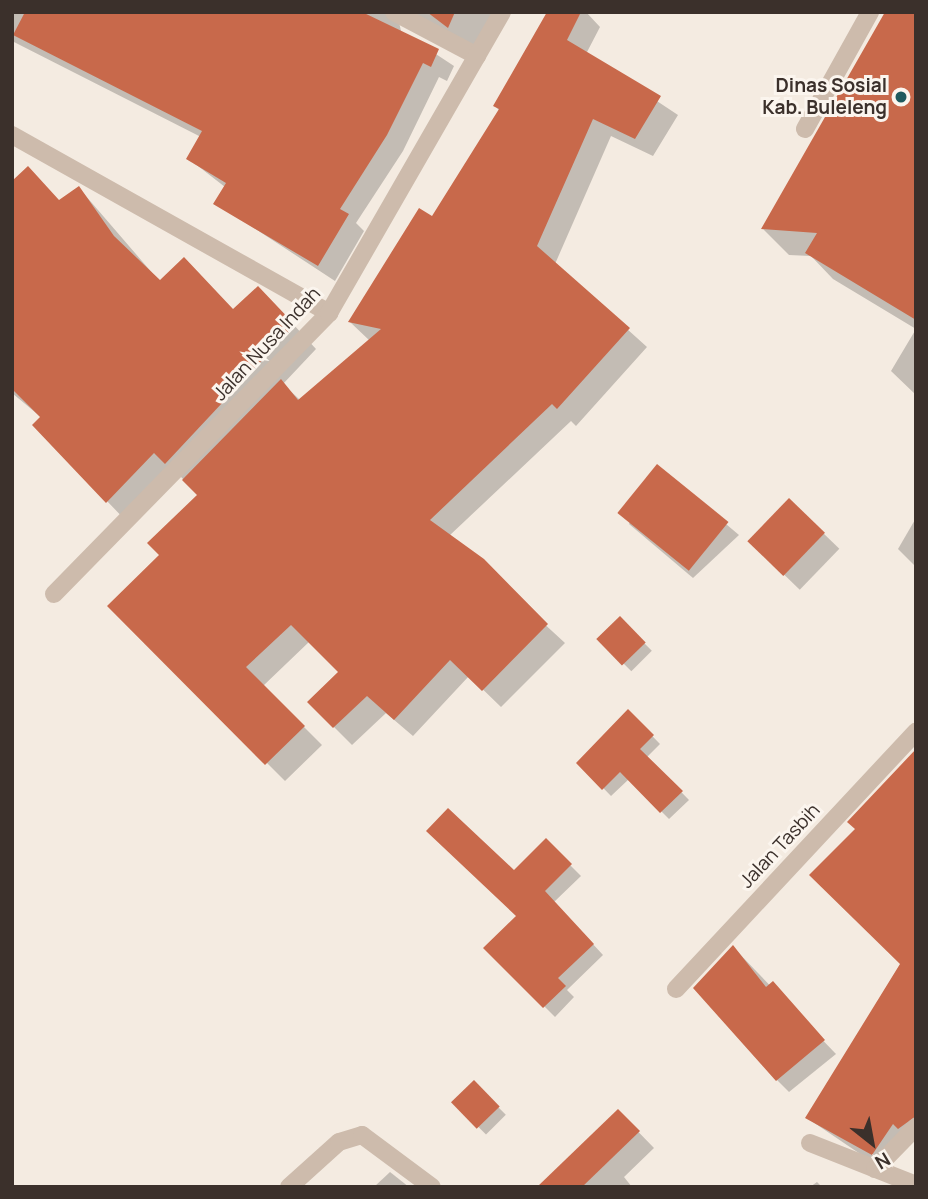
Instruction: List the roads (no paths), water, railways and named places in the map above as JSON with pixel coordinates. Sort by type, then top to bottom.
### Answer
[{"type":"street","points":[[394,12],[477,56]]},
{"type":"street","name":"Jalan Nusa Indah","points":[[54,594],[329,313],[502,12]]},
{"type":"street","points":[[805,129],[870,12]]},
{"type":"street","points":[[12,135],[329,313]]},
{"type":"street","name":"Jalan Tasbih","points":[[676,989],[916,732]]},
{"type":"street","points":[[875,1169],[916,1127]]},
{"type":"street","points":[[289,1187],[339,1142],[371,1136],[432,1187]]},
{"type":"street","points":[[810,1143],[916,1185]]},
{"type":"place","name":"Dinas Sosial Kab. Buleleng","points":[[901,97]]}]
